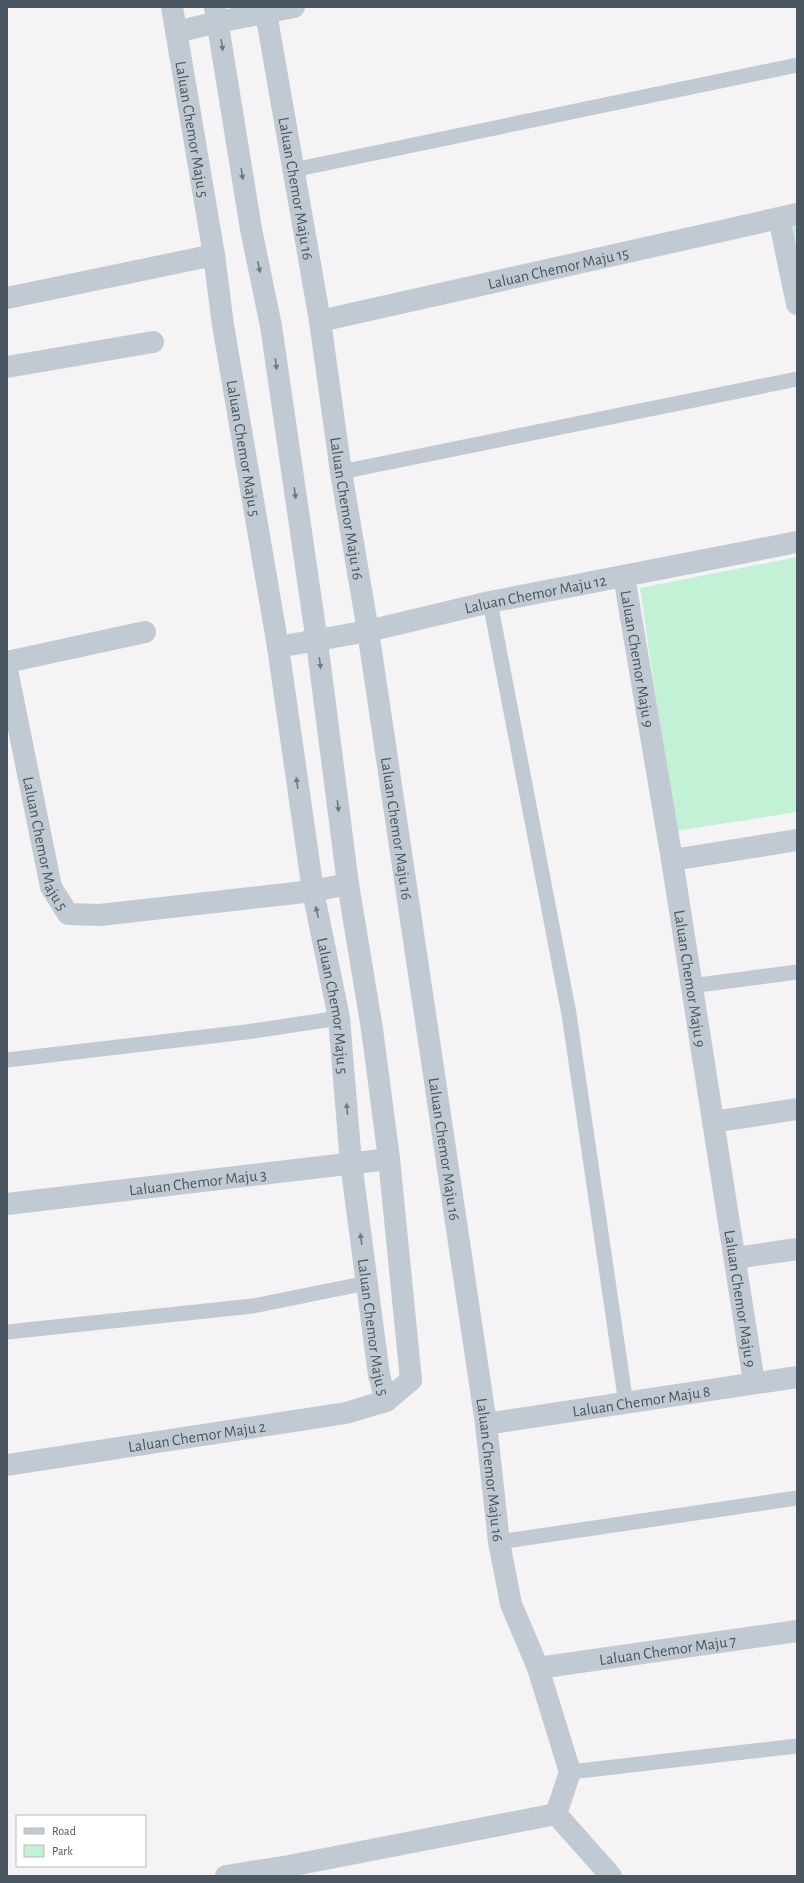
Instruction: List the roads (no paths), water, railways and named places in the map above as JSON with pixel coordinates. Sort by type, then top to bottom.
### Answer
[{"type":"street","name":"Laluan Chemor Maju 5","points":[[172,7],[214,255],[223,325],[278,648],[313,891],[339,1018],[351,1163],[379,1375],[386,1402],[411,1380],[389,1159],[372,1029],[348,884],[317,642],[270,326],[251,229],[216,14]]},
{"type":"street","points":[[176,32],[216,14],[266,13],[294,7]]},
{"type":"street","name":"Laluan Chemor Maju 16","points":[[266,13],[320,321],[341,472],[368,631],[486,1424],[499,1542],[511,1604],[538,1668],[570,1772]]},
{"type":"street","points":[[788,216],[797,304]]},
{"type":"street","name":"Laluan Chemor Maju 15","points":[[320,321],[788,216]]},
{"type":"street","points":[[7,298],[214,255]]},
{"type":"street","points":[[7,367],[153,342]]},
{"type":"street","name":"Laluan Chemor Maju 12","points":[[278,648],[317,642],[368,631],[490,602],[797,542]]},
{"type":"street","name":"Laluan Chemor Maju 9","points":[[624,576],[672,860],[691,986],[736,1258],[754,1382]]},
{"type":"street","points":[[7,662],[145,632]]},
{"type":"street","name":"Laluan Chemor Maju 5","points":[[7,670],[51,887],[68,914],[100,915],[313,891],[348,884]]},
{"type":"street","points":[[672,860],[797,840]]},
{"type":"street","points":[[713,1122],[797,1109]]},
{"type":"street","name":"Laluan Chemor Maju 3","points":[[7,1204],[389,1159]]},
{"type":"street","points":[[736,1258],[797,1249]]},
{"type":"street","name":"Laluan Chemor Maju 8","points":[[486,1424],[626,1404],[754,1382],[797,1377]]},
{"type":"street","name":"Laluan Chemor Maju 2","points":[[7,1465],[346,1413],[386,1402]]},
{"type":"street","name":"Laluan Chemor Maju 7","points":[[538,1668],[797,1631]]},
{"type":"street","points":[[556,1814],[570,1772]]},
{"type":"street","points":[[226,1876],[289,1866],[556,1814]]},
{"type":"street","points":[[556,1814],[611,1876]]},
{"type":"lane","points":[[293,170],[797,65]]},
{"type":"lane","points":[[341,472],[797,378]]},
{"type":"lane","points":[[490,602],[569,1014],[626,1404]]},
{"type":"lane","points":[[691,986],[797,972]]},
{"type":"lane","points":[[7,1060],[246,1032],[339,1018]]},
{"type":"lane","points":[[7,1332],[253,1306],[367,1283]]},
{"type":"lane","points":[[499,1542],[797,1498]]},
{"type":"lane","points":[[570,1772],[797,1746]]}]
